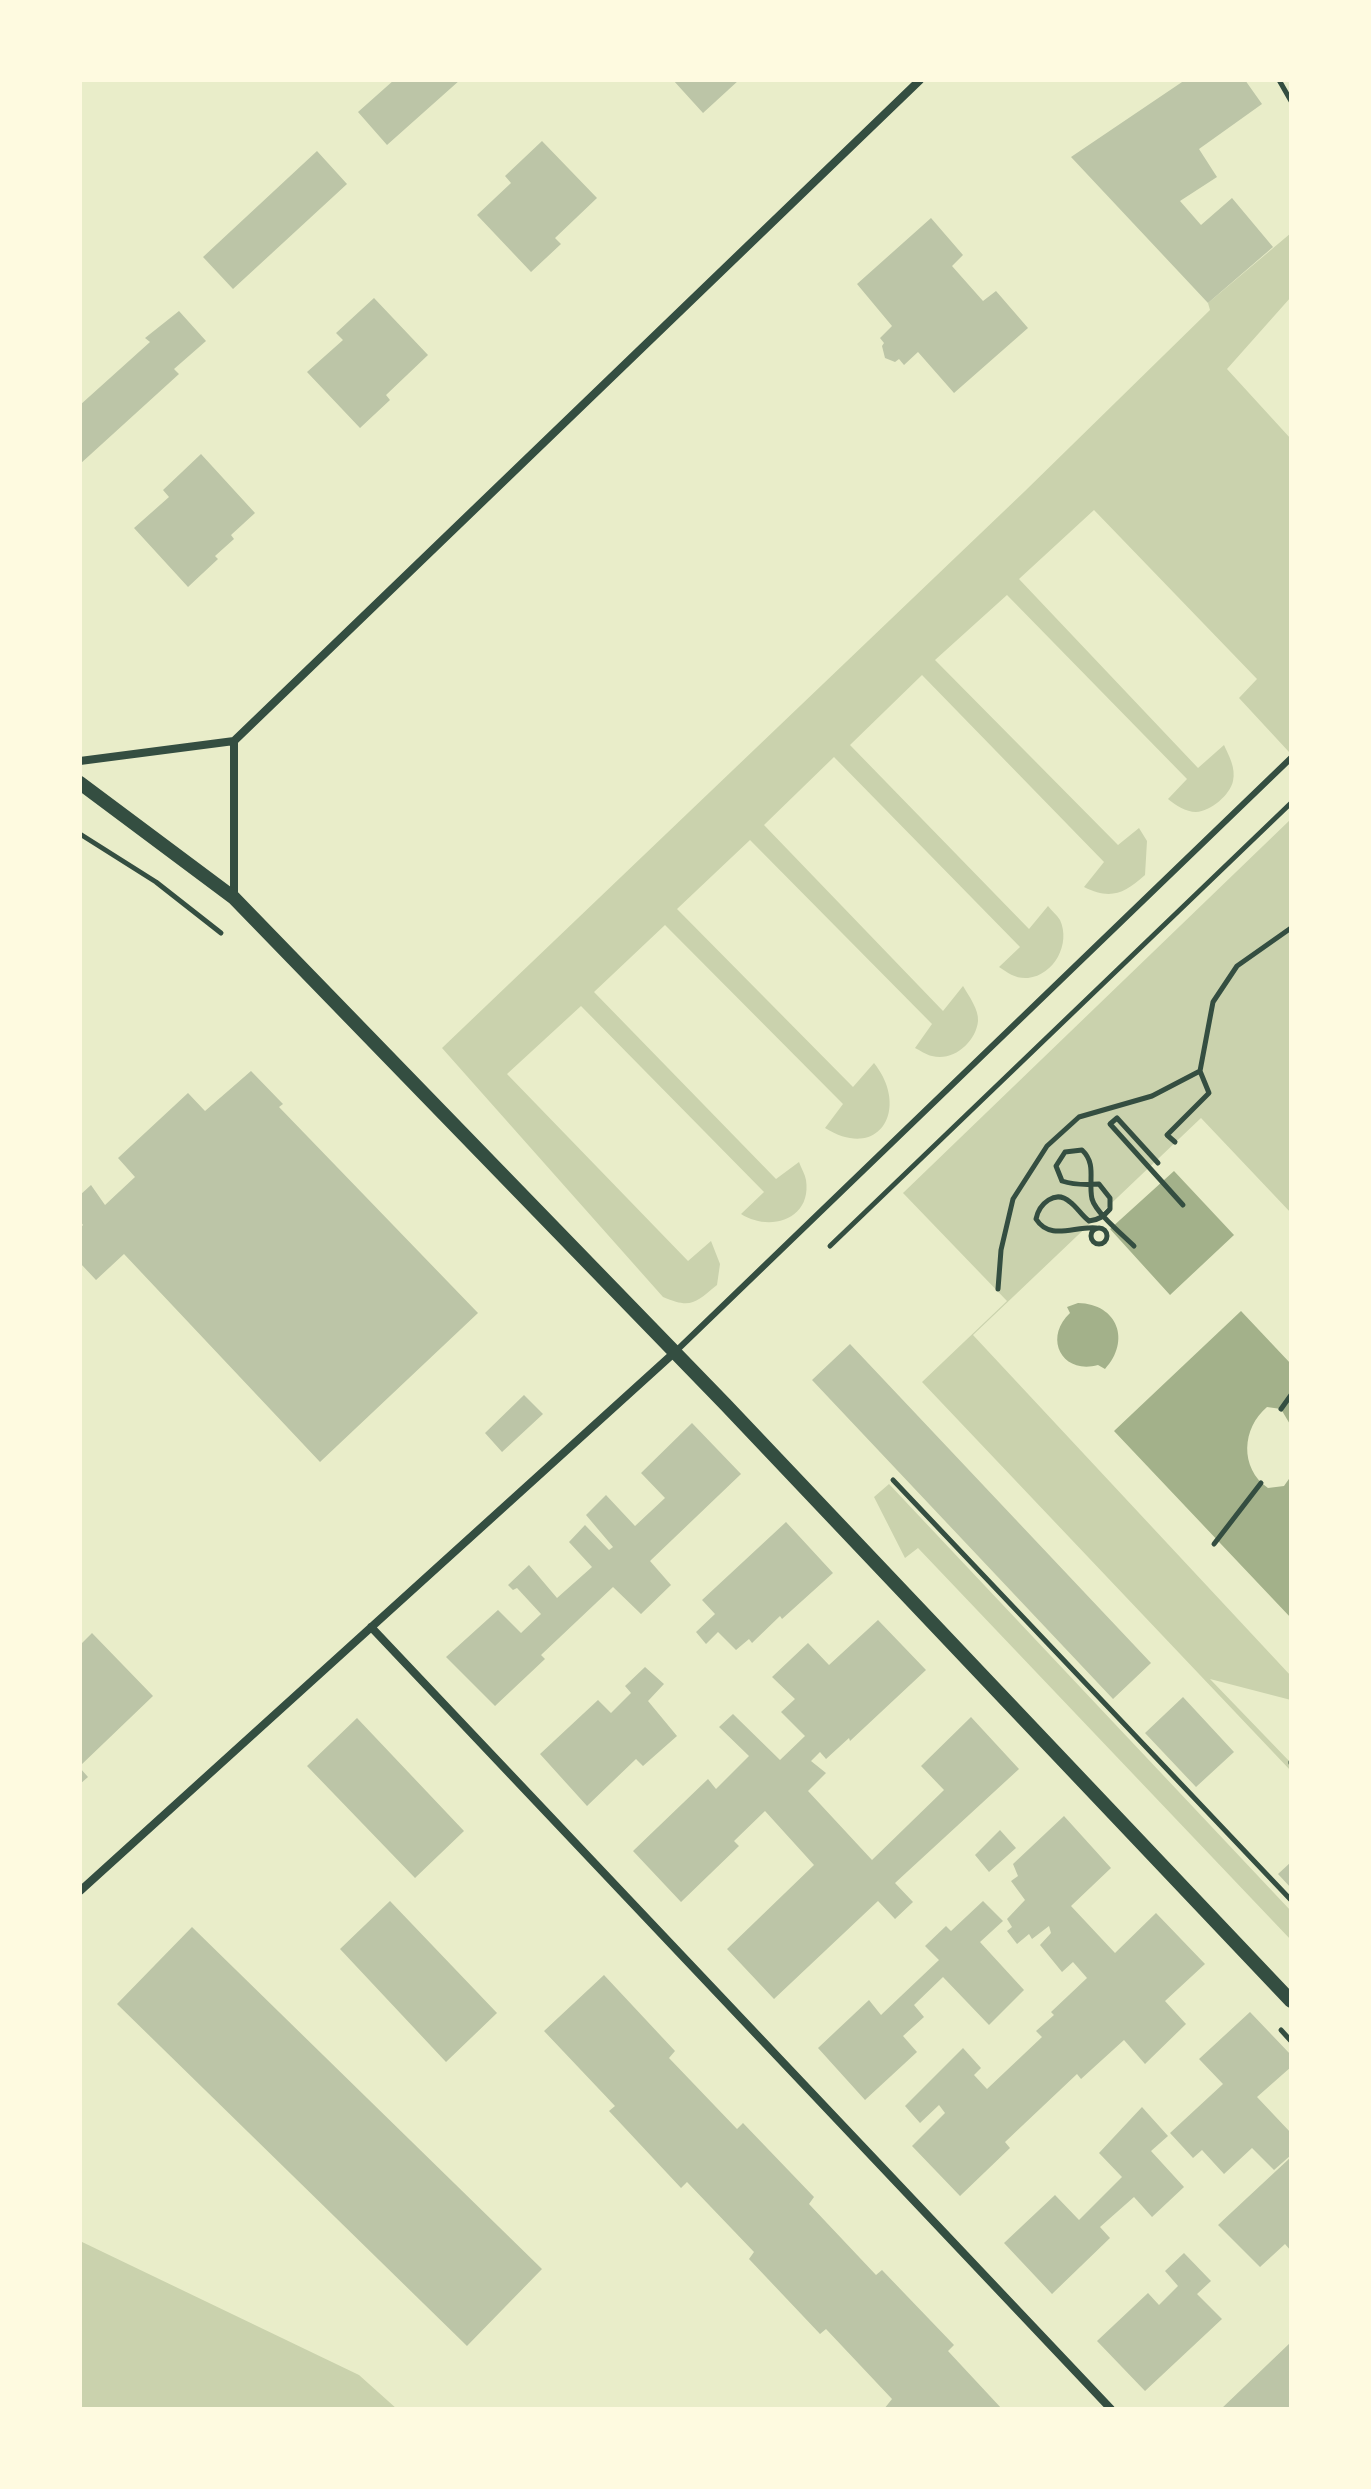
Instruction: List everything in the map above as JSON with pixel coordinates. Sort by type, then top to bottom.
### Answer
[{"type":"street","points":[[80,761],[234,741],[920,80]]},
{"type":"street","points":[[234,741],[234,898]]},
{"type":"street","points":[[80,783],[234,898],[675,1352],[1291,2001]]},
{"type":"street","points":[[80,1891],[675,1352]]},
{"type":"street","points":[[371,1627],[1111,2409]]},
{"type":"lane","points":[[675,1352],[1291,758]]},
{"type":"path","points":[[1279,80],[1291,101]]},
{"type":"path","points":[[830,1246],[1291,803]]},
{"type":"path","points":[[80,834],[132,866]]},
{"type":"path","points":[[1175,1142],[1167,1135],[1209,1093],[1200,1071],[1213,1002],[1237,966],[1291,928]]},
{"type":"path","points":[[998,1289],[1001,1250],[1013,1199],[1047,1146],[1079,1117],[1152,1096],[1200,1071]]},
{"type":"path","points":[[1158,1163],[1117,1118],[1110,1124],[1183,1205]]},
{"type":"path","points":[[1096,1228],[1054,1232],[1046,1230],[1036,1219],[1038,1211],[1051,1198],[1062,1197],[1089,1221],[1097,1220],[1104,1216],[1110,1209],[1110,1198],[1099,1184],[1087,1185],[1072,1184],[1062,1181],[1056,1166],[1065,1152],[1082,1150],[1089,1156],[1092,1170],[1092,1184],[1092,1198],[1097,1208],[1106,1218],[1134,1246]]},
{"type":"path","points":[[1281,1409],[1291,1395]]},
{"type":"path","points":[[893,1480],[1291,1900]]},
{"type":"path","points":[[1214,1544],[1261,1483]]},
{"type":"shaded area","points":[[1291,233],[1291,297],[1227,369],[1291,439],[1291,750],[1289,752],[1239,698],[1257,679],[1094,510],[1019,579],[1198,768],[1224,745],[1234,776],[1228,792],[1208,809],[1196,812],[1177,806],[1168,799],[1187,779],[1007,595],[935,660],[1118,845],[1139,828],[1147,841],[1145,875],[1116,893],[1102,893],[1084,887],[1104,862],[922,675],[850,745],[1029,929],[1048,906],[1060,920],[1063,929],[1062,948],[1052,965],[1037,976],[1020,978],[999,967],[1020,947],[834,757],[764,825],[943,1011],[963,986],[977,1012],[976,1029],[962,1049],[948,1056],[930,1055],[915,1048],[932,1024],[750,840],[677,909],[853,1087],[874,1063],[889,1097],[889,1112],[884,1125],[874,1134],[861,1139],[844,1137],[825,1128],[843,1104],[665,925],[594,992],[776,1179],[799,1162],[806,1180],[806,1194],[795,1213],[775,1222],[764,1222],[741,1214],[764,1192],[581,1006],[507,1074],[688,1261],[711,1241],[720,1264],[717,1285],[692,1302],[680,1303],[663,1297],[442,1048],[1025,491],[1210,310],[1208,303]]},
{"type":"shaded area","points":[[1291,819],[1291,1213],[1201,1118],[973,1335],[1291,1676],[1291,1700],[1210,1679],[1291,1763],[1291,1771],[922,1382],[1007,1301],[903,1193]]},
{"type":"shaded area","points":[[1174,1171],[1234,1235],[1170,1295],[1110,1229]]},
{"type":"shaded area","points":[[1078,1303],[1103,1310],[1116,1326],[1117,1347],[1105,1369],[1098,1365],[1075,1365],[1060,1352],[1058,1333],[1070,1313],[1067,1307]]},
{"type":"shaded area","points":[[1241,1311],[1291,1364],[1291,1426],[1281,1409],[1267,1407],[1253,1426],[1247,1448],[1252,1470],[1268,1488],[1284,1486],[1291,1476],[1291,1618],[1114,1431]]},
{"type":"shaded area","points":[[889,1484],[1291,1911],[1291,1940],[918,1548],[905,1558],[874,1497]]},
{"type":"shaded area","points":[[80,2241],[359,2375],[397,2409],[80,2409]]},
{"type":"building","points":[[394,80],[460,80],[387,145],[358,112]]},
{"type":"building","points":[[673,80],[739,80],[703,113]]},
{"type":"building","points":[[1185,80],[1245,80],[1262,104],[1199,149],[1217,177],[1180,201],[1201,225],[1232,198],[1273,247],[1208,303],[1071,157]]},
{"type":"building","points":[[542,141],[597,198],[555,238],[561,244],[531,272],[477,215],[511,183],[505,176]]},
{"type":"building","points":[[317,151],[347,184],[233,289],[203,257]]},
{"type":"building","points":[[931,218],[963,255],[952,266],[983,301],[996,291],[1028,328],[954,393],[918,352],[904,365],[899,359],[895,362],[885,358],[884,343],[880,338],[892,326],[857,284]]},
{"type":"building","points":[[374,298],[428,355],[386,395],[390,400],[360,428],[307,372],[343,340],[336,333]]},
{"type":"building","points":[[179,311],[206,341],[174,369],[179,374],[80,464],[80,405],[150,342],[145,338]]},
{"type":"building","points":[[201,454],[255,513],[231,535],[234,539],[215,556],[218,559],[188,587],[134,528],[169,497],[163,490]]},
{"type":"building","points":[[251,1071],[283,1104],[279,1107],[478,1313],[320,1462],[124,1254],[96,1280],[80,1263],[80,1228],[83,1225],[80,1221],[80,1195],[91,1185],[105,1205],[135,1177],[118,1158],[188,1093],[205,1111]]},
{"type":"building","points":[[850,1344],[1151,1663],[1113,1699],[812,1380]]},
{"type":"building","points":[[524,1395],[543,1414],[502,1452],[485,1433]]},
{"type":"building","points":[[692,1423],[741,1474],[650,1561],[671,1585],[641,1614],[613,1587],[541,1655],[545,1659],[495,1706],[446,1657],[498,1610],[521,1633],[541,1614],[517,1588],[513,1590],[508,1585],[529,1565],[557,1598],[592,1567],[569,1542],[585,1525],[609,1550],[613,1547],[586,1515],[606,1495],[635,1526],[665,1498],[641,1473]]},
{"type":"building","points":[[786,1522],[833,1573],[752,1643],[749,1639],[736,1650],[718,1632],[706,1644],[696,1632],[715,1614],[702,1600]]},
{"type":"building","points":[[878,1620],[926,1670],[850,1741],[849,1738],[826,1759],[820,1752],[811,1761],[826,1773],[808,1791],[872,1860],[944,1790],[921,1766],[971,1717],[1019,1769],[895,1883],[913,1902],[895,1919],[878,1901],[774,1999],[727,1949],[814,1865],[765,1811],[734,1841],[739,1846],[681,1902],[633,1851],[708,1779],[716,1789],[749,1756],[719,1727],[733,1714],[780,1760],[805,1736],[781,1712],[795,1699],[772,1677],[808,1643],[829,1665]]},
{"type":"building","points":[[92,1633],[153,1696],[80,1766],[80,1645]]},
{"type":"building","points":[[645,1667],[664,1684],[648,1701],[677,1736],[643,1766],[636,1759],[587,1806],[540,1754],[598,1700],[611,1713],[631,1693],[625,1686]]},
{"type":"building","points":[[1183,1697],[1234,1752],[1196,1787],[1145,1733]]},
{"type":"building","points":[[357,1718],[464,1831],[415,1878],[307,1766]]},
{"type":"building","points":[[80,1768],[88,1777],[80,1784]]},
{"type":"building","points":[[1064,1816],[1111,1868],[1071,1906],[1115,1953],[1156,1913],[1205,1964],[1165,2001],[1186,2024],[1145,2064],[1124,2040],[1081,2079],[1077,2074],[1005,2142],[1010,2148],[960,2196],[912,2146],[945,2113],[939,2105],[920,2123],[905,2106],[963,2048],[981,2068],[974,2075],[987,2089],[1042,2037],[1036,2031],[1087,1978],[1073,1962],[1062,1972],[1040,1945],[1051,1933],[1049,1926],[1032,1939],[1029,1934],[1017,1944],[1007,1931],[1012,1927],[1007,1919],[1025,1900],[1011,1881],[1018,1876],[1013,1864]]},
{"type":"building","points":[[1000,1830],[1016,1848],[989,1872],[975,1855]]},
{"type":"building","points":[[1291,1862],[1291,1888],[1278,1874]]},
{"type":"building","points":[[390,1901],[497,2013],[446,2062],[340,1949]]},
{"type":"building","points":[[983,1901],[1003,1921],[980,1942],[1024,1990],[989,2025],[943,1977],[914,2005],[924,2017],[903,2036],[917,2052],[865,2100],[818,2048],[869,2000],[881,2015],[939,1960],[925,1946],[946,1926],[951,1931]]},
{"type":"building","points":[[192,1927],[542,2269],[467,2346],[117,2004]]},
{"type":"building","points":[[604,1975],[675,2051],[669,2058],[737,2129],[743,2123],[814,2197],[809,2204],[876,2275],[882,2270],[954,2345],[948,2351],[1002,2409],[884,2409],[892,2399],[826,2329],[820,2334],[749,2259],[754,2252],[687,2182],[681,2188],[609,2111],[615,2106],[544,2031]]},
{"type":"building","points":[[1250,2012],[1291,2055],[1291,2067],[1257,2097],[1291,2133],[1291,2155],[1274,2170],[1252,2148],[1224,2174],[1202,2150],[1193,2158],[1170,2133],[1223,2084],[1199,2059]]},
{"type":"building","points":[[1142,2107],[1168,2136],[1151,2151],[1184,2187],[1152,2217],[1134,2197],[1100,2227],[1110,2238],[1052,2294],[1004,2243],[1055,2195],[1079,2220],[1122,2177],[1099,2153]]},
{"type":"building","points":[[1291,2157],[1291,2251],[1285,2244],[1260,2267],[1218,2225]]},
{"type":"building","points":[[1184,2253],[1211,2281],[1197,2294],[1222,2319],[1145,2391],[1097,2341],[1148,2293],[1159,2305],[1178,2286],[1165,2271]]},
{"type":"building","points":[[1291,2342],[1291,2409],[1221,2409]]}]
